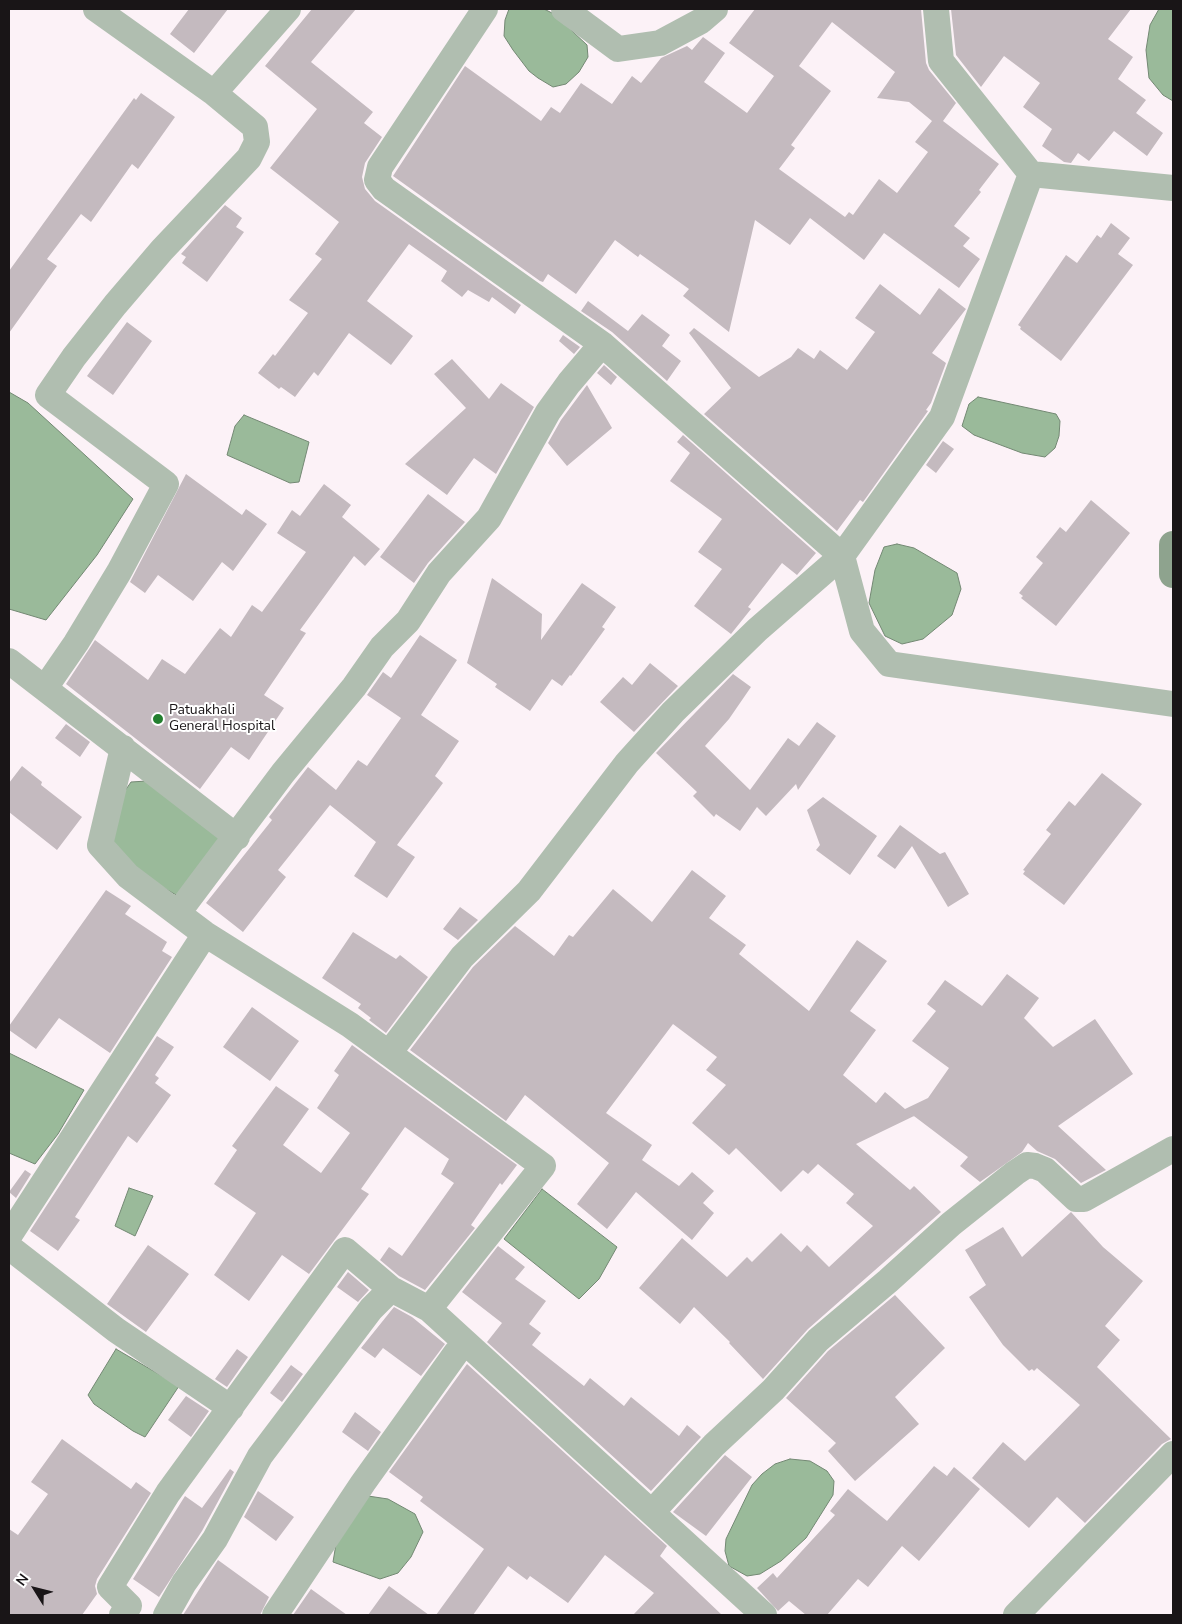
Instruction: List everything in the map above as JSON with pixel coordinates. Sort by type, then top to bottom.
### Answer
[{"type":"street","points":[[45,688],[76,643],[114,580],[166,484],[48,395],[74,357],[162,250],[249,158],[257,142],[255,127],[214,93],[96,9]]},
{"type":"street","points":[[214,93],[288,9]]},
{"type":"street","points":[[484,9],[380,167],[377,180],[384,189],[577,324],[602,344],[842,556],[862,631],[889,664],[1173,704]]},
{"type":"street","points":[[564,9],[618,49],[660,43],[701,21],[715,9]]},
{"type":"street","points":[[936,9],[941,61],[1031,174],[1173,188]]},
{"type":"street","points":[[389,1053],[462,957],[529,891],[627,763],[673,712],[757,630],[842,556],[942,417],[1031,174]]},
{"type":"street","points":[[178,913],[237,837],[283,773],[354,687],[382,647],[408,621],[439,573],[490,518],[548,412],[569,383],[602,344]]},
{"type":"street","points":[[1173,545],[1173,574]]},
{"type":"street","points":[[9,661],[237,837]]},
{"type":"street","points":[[123,748],[100,845],[128,876],[205,934],[350,1025],[543,1166],[429,1309]]},
{"type":"street","points":[[9,1236],[205,934]]},
{"type":"street","points":[[653,1511],[714,1446],[773,1390],[818,1340],[888,1282],[951,1224],[1015,1173],[1027,1165],[1035,1166],[1045,1170],[1076,1198],[1084,1199],[1173,1149]]},
{"type":"street","points":[[9,1247],[116,1330],[231,1408]]},
{"type":"street","points":[[122,1615],[129,1606],[110,1587],[168,1493],[345,1250],[391,1288],[429,1309],[653,1511],[764,1615]]},
{"type":"street","points":[[166,1615],[184,1583],[215,1539],[260,1456],[370,1310],[391,1288]]},
{"type":"street","points":[[274,1615],[363,1483],[456,1353]]},
{"type":"street","points":[[1016,1615],[1173,1454]]},
{"type":"shaded area","points":[[509,9],[544,9],[554,14],[587,45],[588,57],[579,72],[566,84],[553,87],[538,78],[529,71],[513,50],[504,36],[505,20]]},
{"type":"shaded area","points":[[1159,9],[1173,9],[1173,101],[1163,95],[1149,78],[1146,50],[1150,25]]},
{"type":"shaded area","points":[[9,392],[28,403],[133,499],[97,555],[46,620],[9,609]]},
{"type":"shaded area","points":[[978,397],[1056,414],[1060,421],[1059,436],[1055,448],[1045,457],[1022,453],[974,435],[962,426],[969,404]]},
{"type":"shaded area","points":[[244,415],[309,442],[299,482],[290,483],[227,455],[235,426]]},
{"type":"shaded area","points":[[897,544],[914,548],[957,573],[961,589],[952,615],[923,639],[902,644],[885,636],[869,603],[875,570],[884,547]]},
{"type":"shaded area","points":[[147,781],[220,837],[178,896],[134,871],[108,838],[118,801],[131,782]]},
{"type":"shaded area","points":[[9,1053],[84,1090],[58,1134],[35,1164],[9,1153]]},
{"type":"shaded area","points":[[129,1188],[153,1196],[135,1236],[115,1226]]},
{"type":"shaded area","points":[[542,1189],[617,1247],[599,1279],[579,1299],[504,1239]]},
{"type":"shaded area","points":[[116,1349],[179,1386],[145,1437],[94,1404],[88,1395]]},
{"type":"shaded area","points":[[790,1459],[810,1461],[827,1471],[834,1481],[833,1495],[806,1538],[781,1561],[760,1574],[747,1576],[729,1566],[725,1551],[726,1539],[752,1485],[775,1464]]},
{"type":"shaded area","points":[[368,1496],[388,1499],[415,1514],[423,1532],[411,1557],[398,1573],[380,1579],[333,1562],[337,1538]]},
{"type":"building","points":[[189,9],[228,9],[194,53],[170,34]]},
{"type":"building","points":[[312,9],[356,9],[311,62],[373,112],[364,123],[382,137],[365,163],[362,177],[365,189],[375,201],[521,305],[515,314],[492,297],[489,302],[468,290],[462,297],[441,281],[447,271],[409,244],[367,301],[413,336],[391,365],[349,333],[318,376],[314,372],[295,397],[281,387],[279,389],[258,373],[273,354],[275,356],[308,313],[289,300],[322,259],[315,254],[339,222],[270,168],[317,109],[265,66]]},
{"type":"building","points":[[755,9],[921,9],[926,63],[929,70],[956,103],[943,121],[999,164],[979,190],[981,192],[954,226],[970,238],[963,246],[980,259],[959,288],[884,233],[864,260],[810,218],[790,245],[755,220],[729,332],[683,296],[689,289],[640,254],[638,257],[615,240],[576,294],[548,274],[543,282],[540,281],[393,176],[465,66],[541,121],[551,107],[560,113],[581,83],[612,104],[632,76],[641,83],[661,58],[687,46],[692,50],[703,37],[725,53],[704,82],[747,113],[774,76],[729,43]],"holes":[[[832,22],[895,72],[877,98],[909,102],[932,121],[915,142],[928,152],[897,193],[879,179],[853,215],[849,212],[845,217],[779,169],[795,148],[791,145],[831,91],[799,66]]]},
{"type":"building","points":[[951,9],[1131,9],[1108,39],[1133,57],[1118,79],[1146,100],[1136,113],[1163,133],[1147,156],[1114,131],[1089,161],[1078,153],[1071,163],[1064,162],[1042,146],[1052,129],[1023,107],[1040,83],[1004,56],[981,87],[956,55]]},
{"type":"building","points":[[141,93],[175,117],[138,169],[132,164],[91,222],[81,214],[47,259],[57,266],[9,333],[9,271],[134,98],[136,100]]},
{"type":"building","points":[[225,205],[242,218],[236,227],[244,232],[207,282],[182,263],[186,257],[181,254]]},
{"type":"building","points":[[1111,223],[1130,238],[1118,254],[1133,265],[1061,361],[1020,329],[1021,327],[1018,325],[1066,255],[1077,263],[1097,235],[1101,238]]},
{"type":"building","points":[[880,284],[920,315],[939,288],[966,309],[932,353],[946,363],[931,403],[926,410],[928,411],[863,502],[860,500],[837,531],[704,414],[731,388],[689,333],[694,328],[759,377],[791,357],[798,348],[814,359],[820,350],[847,370],[875,332],[855,318]]},
{"type":"building","points":[[588,301],[628,331],[642,314],[670,335],[662,346],[681,361],[667,381],[612,332],[581,311]]},
{"type":"building","points":[[127,322],[152,341],[113,395],[87,376]]},
{"type":"building","points":[[563,335],[580,347],[574,354],[559,341]]},
{"type":"building","points":[[452,359],[489,399],[501,383],[534,407],[496,474],[474,458],[447,495],[405,464],[466,408],[434,374]]},
{"type":"building","points":[[604,365],[617,377],[611,385],[597,373]]},
{"type":"building","points":[[587,385],[612,428],[567,466],[548,443],[561,420]]},
{"type":"building","points":[[683,435],[816,553],[797,575],[782,563],[748,607],[751,609],[731,634],[694,606],[722,569],[698,552],[722,519],[670,481],[690,453],[677,442]]},
{"type":"building","points":[[943,441],[954,449],[936,473],[926,465]]},
{"type":"building","points":[[186,474],[242,515],[246,509],[267,524],[233,571],[222,562],[193,601],[158,575],[145,593],[130,582]]},
{"type":"building","points":[[324,484],[351,505],[342,517],[380,549],[365,566],[354,556],[300,630],[306,633],[264,695],[284,708],[249,760],[231,747],[200,789],[66,684],[95,640],[148,680],[162,659],[185,674],[220,628],[231,637],[252,605],[262,612],[306,552],[277,533],[292,510],[300,516]]},
{"type":"building","points":[[428,494],[465,522],[428,563],[414,583],[380,557]]},
{"type":"building","points":[[1091,500],[1130,533],[1056,626],[1021,598],[1023,596],[1019,593],[1043,563],[1036,557],[1060,527],[1066,532]]},
{"type":"building","points":[[492,578],[542,614],[541,640],[582,583],[616,607],[602,627],[605,629],[571,676],[562,686],[552,679],[530,711],[495,687],[497,684],[467,663]]},
{"type":"building","points":[[420,635],[457,660],[421,715],[459,741],[435,776],[443,783],[397,845],[415,857],[387,898],[354,876],[376,842],[330,805],[278,870],[286,877],[243,932],[206,903],[272,820],[269,817],[308,767],[336,790],[358,760],[367,766],[401,718],[367,695],[383,672],[391,678]]},
{"type":"building","points":[[650,663],[678,686],[634,732],[600,702],[623,677],[632,685]]},
{"type":"building","points":[[733,674],[751,687],[729,719],[705,746],[750,790],[788,738],[799,746],[817,722],[836,736],[798,790],[796,784],[766,816],[757,807],[740,831],[716,814],[714,817],[693,796],[697,792],[656,753]]},
{"type":"building","points":[[66,724],[90,742],[80,757],[55,738]]},
{"type":"building","points":[[22,766],[42,782],[41,785],[82,817],[57,850],[9,812],[9,783]]},
{"type":"building","points":[[1102,773],[1142,804],[1064,905],[1023,874],[1025,871],[1023,870],[1051,834],[1046,830],[1069,801],[1075,806]]},
{"type":"building","points":[[823,797],[877,836],[850,875],[816,850],[820,845],[807,810]]},
{"type":"building","points":[[900,825],[940,854],[945,852],[969,894],[948,907],[912,846],[895,869],[877,856]]},
{"type":"building","points":[[692,870],[726,896],[709,918],[746,945],[739,954],[809,1011],[857,940],[887,961],[850,1011],[876,1030],[843,1075],[876,1103],[885,1092],[905,1109],[928,1098],[949,1068],[912,1041],[936,1011],[927,1004],[945,980],[982,1006],[1007,974],[1039,998],[1024,1018],[1053,1047],[1095,1019],[1133,1074],[1058,1126],[1106,1170],[1081,1183],[1055,1159],[1037,1151],[1028,1143],[1022,1152],[980,1182],[960,1166],[968,1157],[914,1116],[856,1144],[910,1190],[914,1186],[941,1212],[808,1329],[763,1379],[730,1342],[694,1307],[680,1324],[639,1288],[682,1238],[727,1277],[747,1257],[752,1262],[781,1233],[801,1252],[807,1245],[829,1267],[873,1226],[846,1203],[854,1194],[818,1164],[808,1174],[803,1170],[781,1192],[736,1148],[729,1155],[692,1123],[726,1085],[706,1070],[717,1057],[673,1024],[606,1113],[652,1145],[642,1160],[679,1186],[692,1172],[714,1191],[703,1203],[714,1213],[692,1240],[636,1192],[607,1229],[577,1204],[609,1163],[525,1095],[506,1121],[410,1050],[473,967],[515,926],[554,956],[569,935],[573,937],[613,889],[652,922]]},
{"type":"building","points":[[106,890],[131,906],[125,914],[167,942],[162,951],[172,957],[110,1053],[59,1018],[36,1049],[9,1030],[9,1026]]},
{"type":"building","points":[[460,907],[478,920],[458,940],[443,929]]},
{"type":"building","points":[[353,932],[396,959],[400,955],[428,977],[386,1033],[369,1020],[371,1018],[358,1008],[361,1004],[322,978]]},
{"type":"building","points":[[252,1007],[299,1041],[270,1081],[223,1047]]},
{"type":"building","points":[[157,1036],[174,1047],[155,1075],[159,1078],[155,1083],[171,1095],[137,1143],[128,1136],[75,1217],[80,1220],[58,1251],[30,1231]]},
{"type":"building","points":[[352,1045],[517,1165],[502,1185],[500,1183],[471,1225],[475,1228],[425,1290],[399,1276],[380,1260],[389,1247],[402,1256],[454,1183],[441,1174],[449,1159],[405,1127],[361,1189],[369,1194],[309,1274],[282,1255],[249,1301],[214,1275],[256,1213],[214,1184],[237,1150],[232,1146],[276,1086],[309,1109],[283,1145],[321,1173],[350,1133],[317,1108],[339,1075],[334,1071]]},
{"type":"building","points":[[25,1170],[31,1174],[16,1198],[9,1192]]},
{"type":"building","points":[[1071,1212],[1103,1247],[1143,1281],[1105,1326],[1120,1340],[1097,1367],[1171,1439],[1162,1444],[1085,1523],[1057,1497],[1029,1528],[972,1478],[1003,1442],[1025,1461],[1080,1405],[1037,1368],[1034,1371],[1032,1369],[1029,1371],[1003,1345],[969,1297],[986,1285],[965,1250],[1003,1227],[1022,1257]]},
{"type":"building","points":[[148,1245],[189,1274],[146,1332],[107,1304]]},
{"type":"building","points":[[498,1246],[525,1267],[515,1279],[546,1301],[529,1324],[541,1333],[532,1345],[584,1386],[590,1378],[624,1406],[631,1397],[679,1436],[687,1425],[701,1437],[651,1491],[487,1342],[502,1323],[462,1292]]},
{"type":"building","points":[[348,1272],[369,1290],[358,1302],[337,1287]]},
{"type":"building","points":[[895,1295],[945,1348],[895,1397],[919,1424],[855,1481],[828,1451],[836,1443],[786,1398],[828,1351]]},
{"type":"building","points":[[394,1307],[412,1317],[445,1344],[421,1376],[383,1348],[375,1358],[361,1348]]},
{"type":"building","points":[[237,1349],[248,1357],[227,1387],[215,1379]]},
{"type":"building","points":[[467,1364],[667,1546],[660,1556],[722,1615],[633,1615],[654,1593],[605,1555],[568,1603],[530,1576],[527,1580],[508,1566],[473,1615],[436,1615],[484,1549],[420,1501],[423,1497],[389,1472]]},
{"type":"building","points":[[291,1365],[303,1374],[282,1402],[270,1393]]},
{"type":"building","points":[[186,1396],[209,1411],[191,1437],[168,1420]]},
{"type":"building","points":[[355,1412],[381,1432],[368,1451],[342,1432]]},
{"type":"building","points":[[62,1439],[131,1489],[136,1482],[151,1493],[97,1579],[95,1586],[97,1594],[82,1615],[9,1615],[9,1529],[18,1535],[48,1494],[31,1482]]},
{"type":"building","points":[[725,1455],[752,1477],[706,1536],[673,1512]]},
{"type":"building","points":[[934,1466],[947,1476],[954,1467],[980,1489],[919,1561],[902,1546],[868,1587],[858,1579],[827,1615],[806,1615],[789,1601],[778,1611],[757,1588],[773,1573],[777,1578],[835,1515],[830,1511],[848,1489],[887,1521]]},
{"type":"building","points":[[230,1469],[234,1472],[202,1531],[159,1597],[133,1579],[185,1496],[202,1508]]},
{"type":"building","points":[[258,1491],[294,1517],[276,1541],[244,1517]]},
{"type":"building","points":[[218,1560],[269,1597],[260,1615],[183,1615]]},
{"type":"building","points":[[389,1586],[429,1615],[368,1615]]},
{"type":"building","points":[[311,1589],[347,1615],[293,1615]]},
{"type":"place","name":"Patuakhali General Hospital","points":[[158,719]]}]
